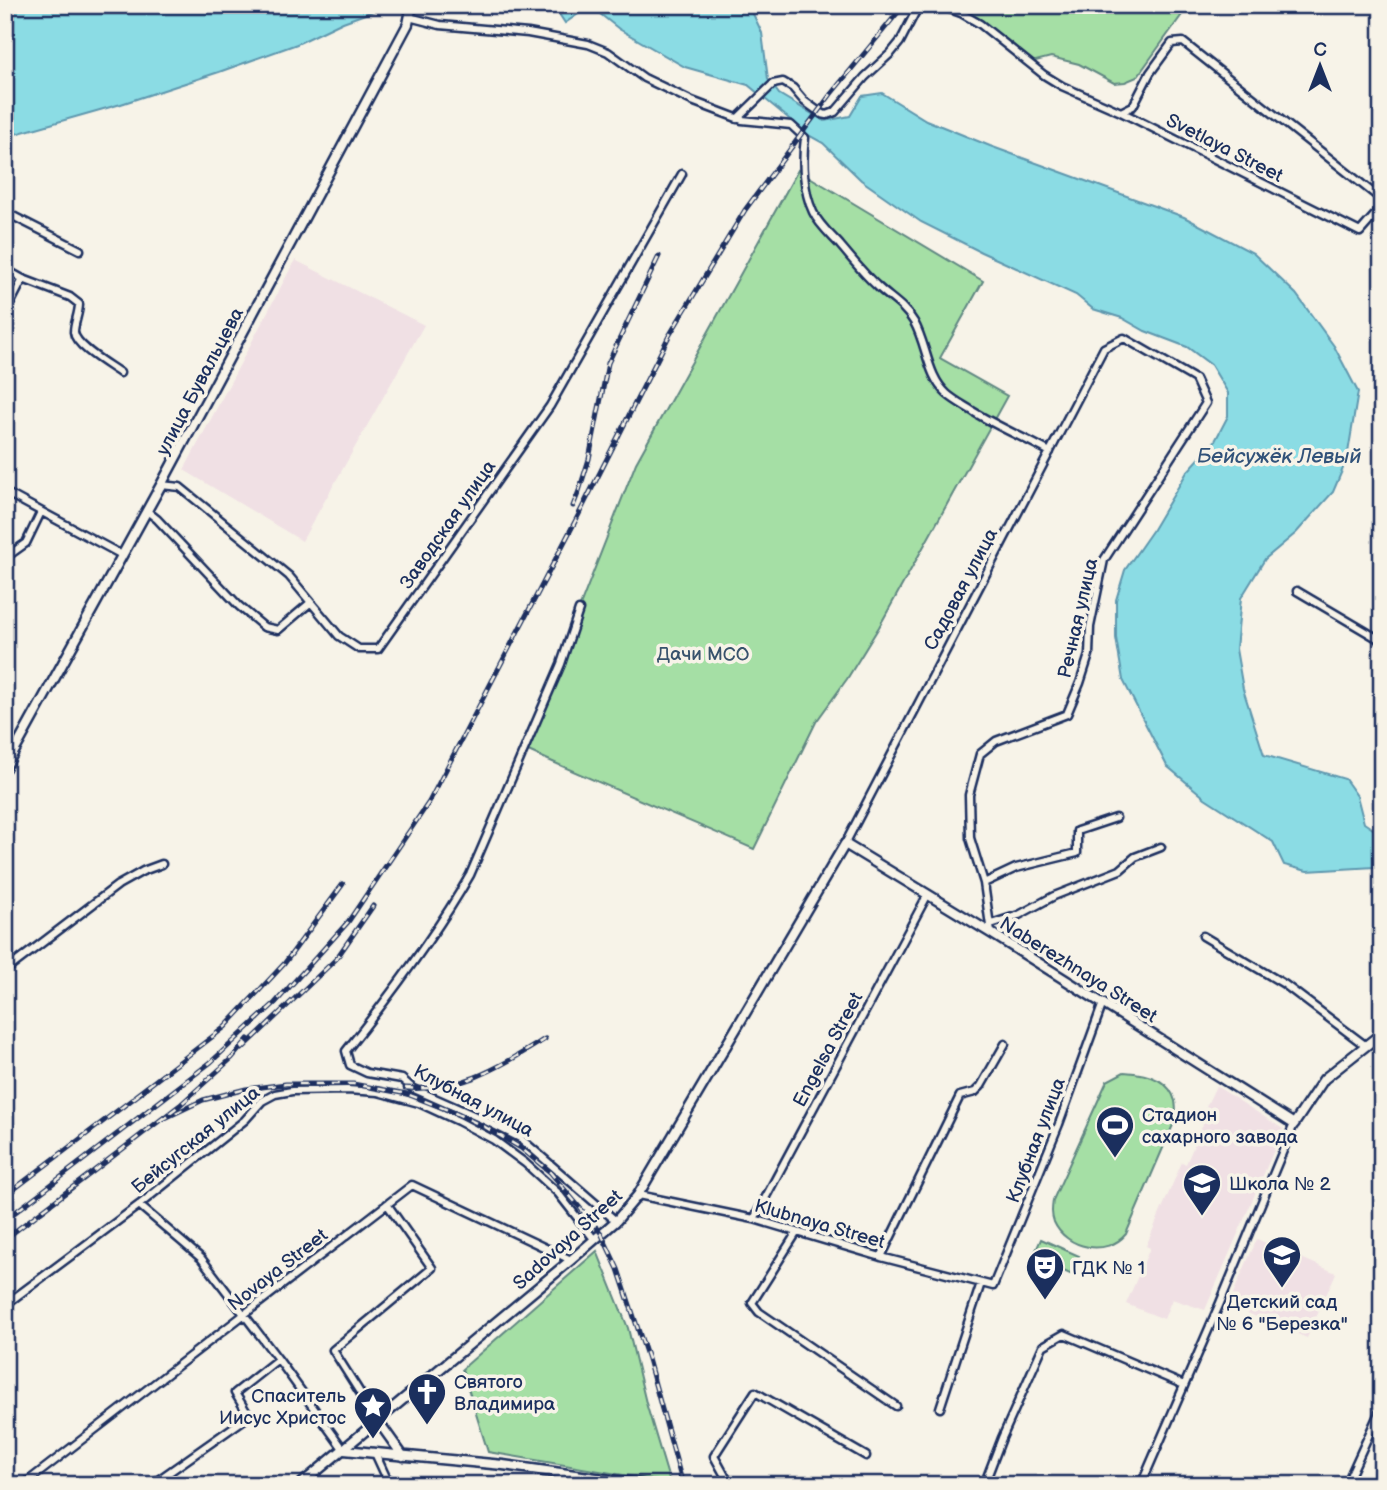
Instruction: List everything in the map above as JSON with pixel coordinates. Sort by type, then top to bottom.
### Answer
[{"type":"street","name":"улица Бувальцева","points":[[5,768],[161,485],[408,24],[412,5]]},
{"type":"street","points":[[737,119],[777,82],[783,82],[793,88],[804,101],[822,114],[835,112],[900,42],[921,5]]},
{"type":"street","name":"Svetlaya Street","points":[[939,5],[961,13],[979,24],[1044,75],[1080,95],[1121,112],[1360,232],[1382,207]]},
{"type":"street","points":[[409,17],[440,25],[528,33],[587,44],[608,52],[644,78],[737,119],[791,125],[805,138],[803,157],[813,212],[862,271],[878,288],[899,303],[913,320],[939,386],[987,421],[1049,452]]},
{"type":"street","points":[[1121,112],[1133,106],[1150,73],[1172,43],[1183,42],[1382,200]]},
{"type":"street","name":"Заводская улица","points":[[161,485],[180,487],[289,576],[339,636],[359,649],[378,649],[550,405],[682,174]]},
{"type":"street","points":[[5,212],[80,250]]},
{"type":"street","points":[[5,269],[70,297],[79,304],[75,337],[84,347],[120,373]]},
{"type":"street","points":[[5,314],[23,279]]},
{"type":"street","name":"Садовая улица","points":[[845,844],[1104,348],[1124,338],[1195,379],[1206,403]]},
{"type":"street","name":"Речная улица","points":[[991,928],[984,883],[970,838],[969,795],[980,754],[996,741],[1067,714],[1089,655],[1090,627],[1104,560],[1206,403]]},
{"type":"street","points":[[5,492],[122,555]]},
{"type":"street","points":[[146,511],[157,519],[239,606],[264,627],[278,630],[310,603]]},
{"type":"street","points":[[5,558],[26,543],[41,512]]},
{"type":"street","points":[[1297,591],[1382,641]]},
{"type":"street","name":"Клубная улица","points":[[579,610],[561,664],[470,875],[383,1004],[346,1051],[350,1065],[367,1073],[402,1079],[412,1088],[520,1139],[616,1221]]},
{"type":"street","points":[[984,883],[1016,868],[1077,853],[1077,831],[1116,818]]},
{"type":"street","name":"Naberezhnaya Street","points":[[845,844],[991,928],[1294,1125]]},
{"type":"street","name":"Sadovaya Street","points":[[300,1485],[616,1221],[638,1195],[845,844]]},
{"type":"street","points":[[991,928],[1054,896],[1120,870],[1135,858],[1161,847]]},
{"type":"street","points":[[5,971],[118,885],[162,864]]},
{"type":"street","name":"Engelsa Street","points":[[754,1219],[928,894]]},
{"type":"street","points":[[1203,936],[1284,984],[1366,1046]]},
{"type":"street","name":"Клубная улица","points":[[981,1283],[993,1286],[1059,1124],[1103,1003]]},
{"type":"street","points":[[1141,1485],[1294,1125],[1324,1079],[1382,1034]]},
{"type":"street","points":[[881,1257],[960,1096],[975,1092],[981,1086],[1005,1044]]},
{"type":"street","name":"Бейсугская улица","points":[[5,1305],[139,1205],[245,1120],[262,1101],[275,1094],[292,1091],[378,1092],[419,1103],[494,1140],[526,1163],[558,1193],[594,1239]]},
{"type":"street","name":"Novaya Street","points":[[23,1485],[412,1185],[571,1260]]},
{"type":"street","name":"Klubnaya Street","points":[[638,1195],[754,1219],[881,1257],[981,1283]]},
{"type":"street","points":[[387,1204],[432,1268],[333,1350],[403,1457]]},
{"type":"street","points":[[139,1205],[201,1258],[344,1450],[503,1465],[647,1485]]},
{"type":"street","points":[[797,1232],[752,1303],[759,1312],[896,1406]]},
{"type":"street","points":[[940,1408],[981,1283]]},
{"type":"street","points":[[984,1485],[1043,1346],[1063,1334],[1184,1385]]},
{"type":"street","points":[[151,1485],[249,1416],[235,1393],[278,1359]]},
{"type":"street","points":[[730,1485],[714,1457],[755,1392],[866,1456]]},
{"type":"street","points":[[1346,1485],[1382,1406]]},
{"type":"street","points":[[375,1453],[386,1476],[397,1485]]},
{"type":"shaded area","points":[[295,260],[424,325],[302,541],[184,470]]},
{"type":"shaded area","name":"Школа № 2","points":[[1216,1086],[1283,1129],[1205,1310],[1172,1299],[1164,1319],[1126,1304],[1150,1248],[1146,1246],[1182,1162],[1186,1164],[1204,1122],[1200,1119]]},
{"type":"shaded area","name":"Детский сад № 6 \"Березка\"","points":[[1257,1239],[1336,1273],[1307,1338],[1228,1305]]},
{"type":"green space","points":[[954,5],[1189,5],[1137,77],[1114,83],[1079,64],[1051,57],[1032,62],[983,23]]},
{"type":"green space","name":"Дачи МСО","points":[[798,170],[983,281],[940,358],[1007,396],[879,627],[816,722],[754,849],[524,749],[636,463]]},
{"type":"green space","name":"Стадион сахарного завода","points":[[1124,1072],[1140,1074],[1162,1082],[1172,1093],[1176,1118],[1126,1234],[1108,1246],[1087,1247],[1077,1244],[1060,1231],[1052,1216],[1053,1200],[1107,1081]]},
{"type":"green space","points":[[1041,1239],[1079,1256],[1070,1274],[1033,1257]]},
{"type":"green space","points":[[597,1251],[628,1328],[646,1403],[670,1483],[488,1452],[462,1369]]},
{"type":"water","points":[[5,5],[379,5],[379,9],[343,22],[297,44],[219,72],[121,104],[5,137]]},
{"type":"water","name":"Бейсужёк Левый","points":[[563,5],[749,5],[762,33],[768,79],[779,94],[824,121],[850,116],[862,96],[882,93],[926,120],[1184,217],[1253,253],[1296,294],[1334,346],[1358,392],[1347,459],[1333,492],[1296,533],[1265,559],[1241,598],[1236,649],[1243,689],[1264,755],[1345,779],[1357,796],[1364,823],[1382,835],[1382,869],[1375,867],[1307,871],[1284,865],[1273,842],[1205,798],[1167,766],[1123,680],[1116,638],[1116,600],[1125,570],[1187,472],[1215,441],[1228,416],[1228,393],[1211,365],[1187,347],[1145,331],[1122,318],[1093,309],[1076,295],[921,222],[861,180],[823,143],[810,136],[748,85],[685,67],[619,29],[590,6],[565,23],[559,14]]},
{"type":"railway","points":[[5,1220],[211,1062],[275,1003],[348,922],[429,802],[669,336],[745,210],[831,94],[904,5]]},
{"type":"railway","points":[[573,506],[589,459],[608,363],[659,256]]},
{"type":"railway","points":[[135,1096],[225,1027],[284,964],[343,884]]},
{"type":"railway","points":[[242,1049],[336,959],[373,906]]},
{"type":"railway","points":[[5,1239],[180,1105],[232,1058],[248,1039]]},
{"type":"railway","points":[[405,1088],[462,1082],[496,1068],[545,1039]]},
{"type":"railway","points":[[161,1120],[203,1100],[246,1089],[286,1084],[353,1084],[407,1094],[485,1127],[521,1148],[550,1172],[601,1233],[618,1269],[648,1359],[683,1485]]},
{"type":"railway","points":[[5,1196],[142,1092]]},
{"type":"place","name":"Стадион сахарного завода","points":[[1115,1159]]},
{"type":"place","name":"Школа № 2","points":[[1202,1217]]},
{"type":"place","name":"Детский сад № 6 \"Березка\"","points":[[1282,1289]]},
{"type":"place","name":"ГДК № 1","points":[[1045,1301]]},
{"type":"place","name":"Святого Владимира","points":[[427,1426]]},
{"type":"place","name":"Спаситель Иисус Христос","points":[[373,1440]]}]
